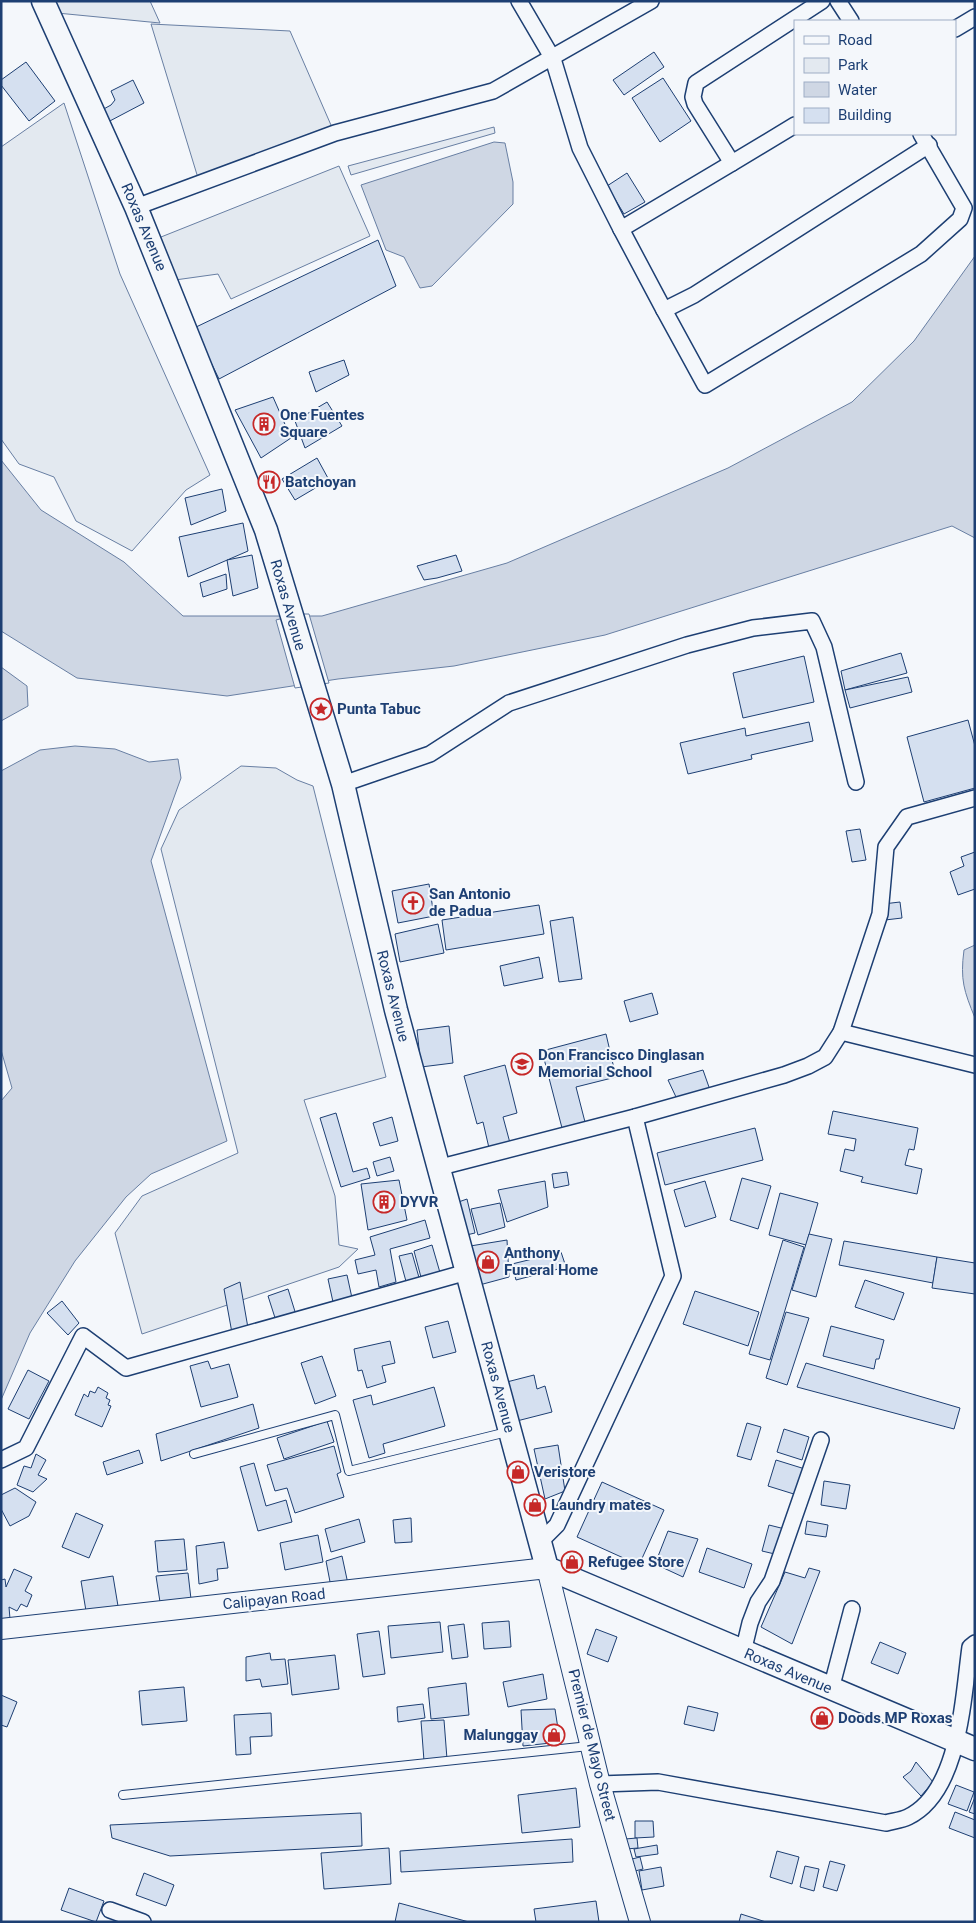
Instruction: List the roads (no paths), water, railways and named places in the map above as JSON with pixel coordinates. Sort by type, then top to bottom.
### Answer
[{"type":"main road","name":"Roxas Avenue","points":[[43,1],[136,207],[266,530],[343,784],[396,1010],[437,1168],[547,1568],[966,1746]]},
{"type":"main road","name":"Calipayan Road","points":[[1,1629],[547,1568]]},
{"type":"main road","name":"Premier de Mayo Street","points":[[547,1568],[600,1784],[640,1922]]},
{"type":"street","points":[[519,1],[552,59],[580,148],[621,229],[664,310],[704,385],[921,254],[960,219],[964,208],[925,139],[694,295],[664,310]]},
{"type":"street","points":[[136,207],[336,133],[493,91],[651,1]]},
{"type":"street","points":[[732,163],[696,104],[693,97],[696,83],[822,1]]},
{"type":"street","points":[[838,1],[850,20]]},
{"type":"street","points":[[956,27],[975,17]]},
{"type":"street","points":[[621,229],[794,126]]},
{"type":"street","points":[[343,784],[430,754],[509,703],[687,645],[753,628],[812,621],[824,647],[856,782]]},
{"type":"street","points":[[437,1168],[635,1117],[808,1066],[825,1057],[842,1032],[880,914],[886,846],[908,817],[975,798]]},
{"type":"street","points":[[842,1032],[975,1064]]},
{"type":"street","points":[[539,1543],[557,1525],[673,1276],[635,1117]]},
{"type":"street","points":[[1,1460],[26,1448],[83,1336],[126,1368],[467,1272]]},
{"type":"street","points":[[743,1652],[750,1623],[758,1602],[772,1581],[821,1440]]},
{"type":"street","points":[[831,1689],[852,1610]]},
{"type":"street","points":[[600,1784],[658,1782],[886,1823],[908,1817],[928,1803],[942,1779],[966,1746],[970,1647],[975,1643]]},
{"type":"street","points":[[110,1910],[143,1922]]},
{"type":"lane","points":[[194,1454],[335,1416],[349,1471],[509,1431]]},
{"type":"lane","points":[[124,1795],[591,1746]]},
{"type":"water","points":[[494,142],[505,143],[513,182],[513,204],[432,286],[420,288],[404,257],[386,250],[361,185]]},
{"type":"water","points":[[975,256],[975,538],[952,526],[605,635],[454,666],[338,679],[227,696],[77,678],[1,631],[1,460],[41,510],[124,562],[183,616],[322,616],[507,563],[728,468],[852,402],[914,341]]},
{"type":"water","points":[[1,667],[27,686],[28,706],[1,721]]},
{"type":"water","points":[[75,746],[115,749],[149,762],[178,759],[181,778],[151,861],[227,1141],[151,1174],[126,1197],[75,1261],[30,1333],[1,1400],[1,1101],[12,1088],[1,1050],[1,771],[40,750]]},
{"type":"water","points":[[975,945],[975,1018],[966,993],[962,969],[964,950]]},
{"type":"place","name":"One Fuentes Square","points":[[264,424]]},
{"type":"place","name":"Batchoyan","points":[[269,482]]},
{"type":"place","name":"Punta Tabuc","points":[[321,709]]},
{"type":"place","name":"San Antonio de Padua","points":[[413,903]]},
{"type":"place","name":"Don Francisco Dinglasan Memorial School","points":[[522,1064]]},
{"type":"place","name":"DYVR","points":[[384,1202]]},
{"type":"place","name":"Anthony Funeral Home","points":[[488,1262]]},
{"type":"place","name":"Veristore","points":[[518,1472]]},
{"type":"place","name":"Laundry mates","points":[[535,1505]]},
{"type":"place","name":"Refugee Store","points":[[572,1562]]},
{"type":"place","name":"Doods MP Roxas","points":[[822,1718]]},
{"type":"place","name":"Malunggay","points":[[554,1735]]}]
